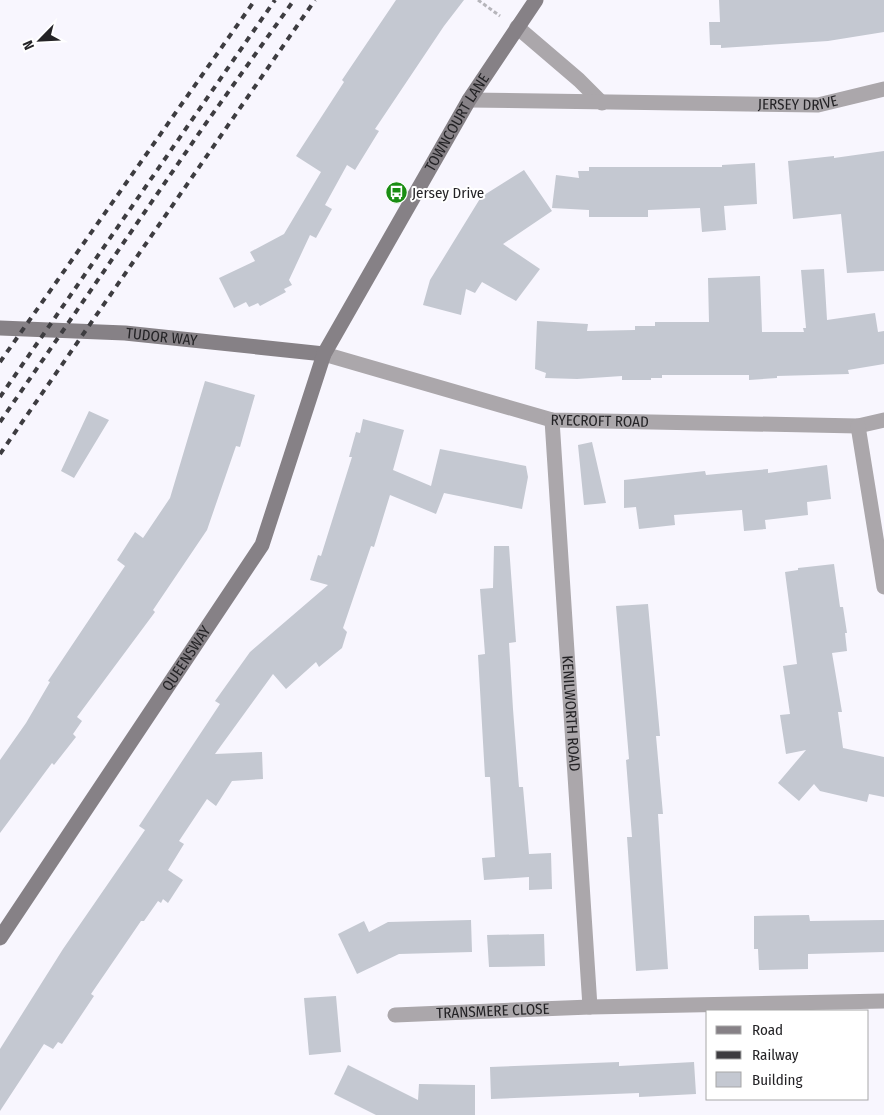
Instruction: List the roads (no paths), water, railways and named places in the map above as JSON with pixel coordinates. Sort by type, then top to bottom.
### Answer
[{"type":"street","name":"TOWNCOURT LANE","points":[[324,354],[469,100],[536,0]]},
{"type":"street","points":[[517,28],[579,80],[602,103]]},
{"type":"street","name":"JERSEY DRIVE","points":[[469,100],[818,105],[884,89]]},
{"type":"street","name":"TUDOR WAY","points":[[0,328],[125,333],[324,354]]},
{"type":"street","name":"RYECROFT ROAD","points":[[324,354],[552,420],[858,426],[884,420]]},
{"type":"street","name":"QUEENSWAY","points":[[0,938],[262,545],[324,354]]},
{"type":"street","name":"KENILWORTH ROAD","points":[[552,420],[590,1007]]},
{"type":"street","points":[[858,426],[884,587]]},
{"type":"street","name":"TRANSMERE CLOSE","points":[[395,1015],[590,1007],[884,1001]]},
{"type":"railway","points":[[0,362],[255,0]]},
{"type":"railway","points":[[0,397],[275,0]]},
{"type":"railway","points":[[0,422],[204,126],[294,0]]},
{"type":"railway","points":[[0,454],[315,0]]},
{"type":"place","name":"Jersey Drive","points":[[396,193]]}]
